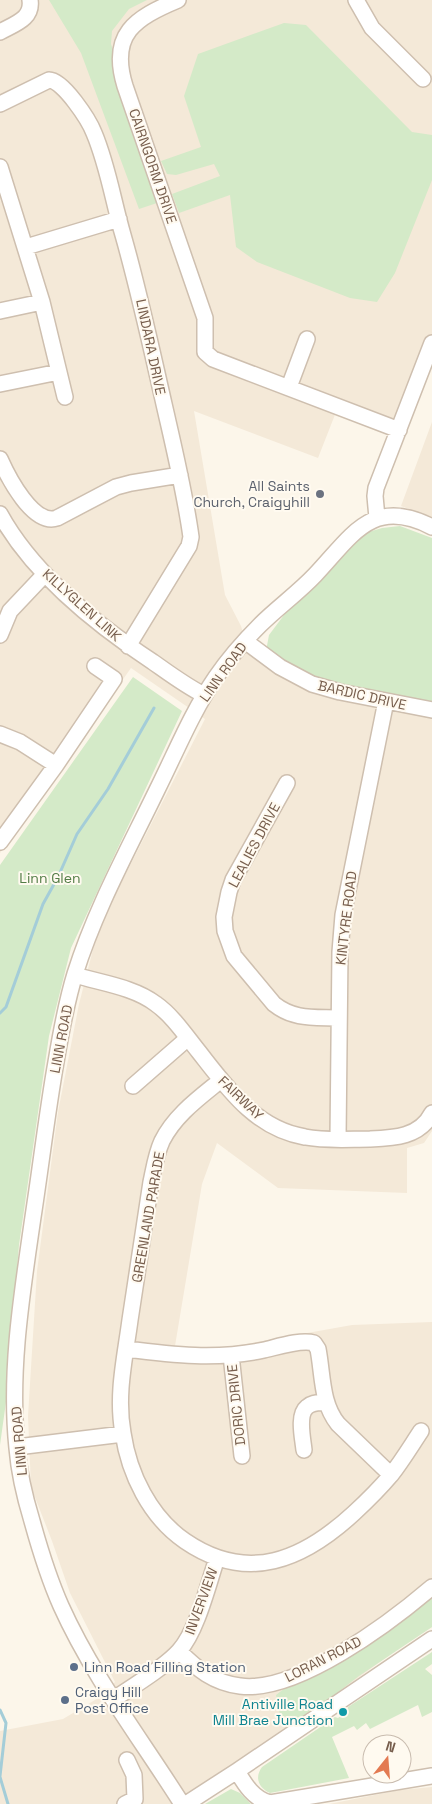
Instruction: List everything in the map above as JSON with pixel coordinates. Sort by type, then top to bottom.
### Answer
[{"type":"street","points":[[0,32],[27,16],[31,8],[30,0]]},
{"type":"street","name":"CAIRNGORM DRIVE","points":[[178,0],[151,11],[132,27],[123,44],[120,65],[126,86],[205,318],[204,348],[209,357],[289,388]]},
{"type":"street","points":[[356,0],[372,28],[423,79]]},
{"type":"street","name":"LINDARA DRIVE","points":[[0,104],[49,80],[54,80],[60,84],[84,116],[95,135],[107,171],[137,284],[180,475],[191,536],[190,544],[128,646]]},
{"type":"street","points":[[0,167],[42,302],[65,397]]},
{"type":"street","points":[[26,248],[119,219]]},
{"type":"street","points":[[0,311],[42,302]]},
{"type":"street","points":[[307,339],[289,388],[399,430]]},
{"type":"street","points":[[432,343],[426,377],[399,430],[376,488],[375,496],[377,518],[399,515],[432,527]]},
{"type":"street","points":[[0,384],[59,372]]},
{"type":"street","points":[[0,459],[23,499],[42,516],[51,519],[116,487],[180,475]]},
{"type":"street","name":"KILLYGLEN LINK","points":[[0,514],[6,525],[45,574],[102,627],[204,695]]},
{"type":"street","name":"LINN ROAD","points":[[182,1804],[114,1699],[62,1608],[49,1577],[27,1503],[16,1447],[15,1380],[18,1330],[52,1084],[75,975],[90,933],[117,871],[204,695],[230,659],[260,625],[314,576],[344,542],[377,518]]},
{"type":"street","points":[[1,631],[10,611],[45,574]]},
{"type":"street","name":"BARDIC DRIVE","points":[[245,641],[280,667],[312,684],[340,692],[432,710]]},
{"type":"street","points":[[0,842],[56,765],[114,679],[95,666]]},
{"type":"street","name":"KINTYRE ROAD","points":[[338,1139],[338,1018],[343,916],[386,701]]},
{"type":"street","points":[[0,734],[20,742],[56,765]]},
{"type":"street","name":"LEALIES DRIVE","points":[[287,783],[234,880],[226,904],[224,931],[234,956],[268,998],[282,1010],[292,1015],[338,1018]]},
{"type":"street","name":"FAIRWAY","points":[[75,975],[128,990],[150,999],[167,1014],[220,1080],[250,1111],[272,1126],[298,1136],[338,1139],[401,1136],[419,1128],[432,1112]]},
{"type":"street","points":[[133,1086],[188,1038]]},
{"type":"street","name":"GREENLAND PARADE","points":[[220,1080],[184,1111],[171,1128],[160,1146],[152,1182],[120,1399],[123,1434],[128,1456],[137,1480],[149,1502],[162,1520],[184,1541],[217,1558],[238,1563],[267,1562],[287,1558],[305,1550],[339,1527],[363,1505],[391,1475],[420,1431]]},
{"type":"street","name":"DORIC DRIVE","points":[[126,1349],[186,1356],[231,1355],[303,1342],[314,1343],[319,1351],[326,1402],[336,1422],[391,1475]]},
{"type":"street","name":"DORIC DRIVE","points":[[231,1355],[242,1456]]},
{"type":"street","points":[[304,1450],[303,1412],[310,1405],[326,1402]]},
{"type":"street","points":[[16,1447],[123,1434]]},
{"type":"street","name":"INVERVIEW","points":[[114,1699],[179,1651],[193,1627],[217,1558]]},
{"type":"street","name":"LORAN ROAD","points":[[179,1651],[206,1675],[225,1683],[246,1687],[273,1684],[336,1656],[369,1636],[403,1612],[432,1587]]},
{"type":"street","points":[[186,1804],[237,1772],[432,1639]]},
{"type":"street","points":[[125,1804],[135,1799],[134,1775],[127,1760]]},
{"type":"street","points":[[134,1775],[155,1762]]},
{"type":"street","points":[[237,1772],[259,1799],[270,1803],[432,1776]]},
{"type":"shaded area","points":[[0,0],[432,0],[432,343],[399,430],[338,407],[318,458],[194,411],[225,595],[241,626],[250,656],[284,679],[332,698],[432,715],[432,1131],[424,1143],[407,1148],[407,1193],[278,1188],[217,1143],[202,1184],[175,1346],[201,1348],[229,1347],[352,1325],[432,1322],[432,1627],[396,1650],[324,1703],[172,1804],[0,1804],[0,1731],[63,1719],[100,1697],[115,1682],[70,1593],[31,1487],[28,1416],[37,1271],[58,1112],[79,1004],[99,926],[205,719],[131,668],[0,853]]},
{"type":"shaded area","points":[[432,422],[432,518],[401,506]]},
{"type":"shaded area","points":[[432,1787],[432,1804],[329,1804],[400,1790]]},
{"type":"green space","points":[[49,0],[147,0],[129,9],[112,31],[111,44],[160,202],[139,209],[81,53]]},
{"type":"green space","points":[[284,23],[306,25],[412,132],[432,135],[432,180],[395,273],[377,302],[350,298],[257,262],[236,247],[230,195],[179,213],[172,194],[220,176],[214,164],[176,175],[167,174],[161,161],[201,147],[184,96],[198,54]]},
{"type":"green space","points":[[400,526],[432,538],[432,706],[331,684],[296,671],[266,651],[269,635],[287,611],[332,566],[345,548],[365,533],[382,528]]},
{"type":"green space","name":"Linn Glen","points":[[133,677],[182,711],[71,948],[49,1036],[19,1245],[6,1402],[0,1445],[0,865]]},
{"type":"green space","points":[[432,1593],[432,1627],[359,1676],[299,1720],[292,1720],[280,1715],[276,1695],[285,1688],[319,1675],[351,1652],[391,1630],[417,1610]]},
{"type":"green space","points":[[432,1652],[432,1664],[425,1669],[432,1675],[432,1712],[422,1717],[418,1705],[370,1729],[366,1723],[357,1730],[354,1726],[332,1737],[349,1778],[270,1793],[263,1788],[258,1779],[262,1767],[335,1717],[338,1718],[347,1711],[348,1707]]},
{"type":"green space","points":[[231,1789],[240,1793],[251,1804],[205,1804]]},
{"type":"waterway","points":[[0,1013],[6,1007],[43,904],[58,877],[77,834],[108,789],[154,708]]},
{"type":"waterway","points":[[0,1710],[6,1723],[0,1776]]},
{"type":"waterway","points":[[0,1777],[8,1804]]},
{"type":"place","name":"All Saints Church, Craigyhill","points":[[320,494]]},
{"type":"place","name":"Linn Road Filling Station","points":[[74,1667]]},
{"type":"place","name":"Craigy Hill Post Office","points":[[65,1700]]},
{"type":"place","name":"Antiville Road Mill Brae Junction","points":[[343,1712]]}]
